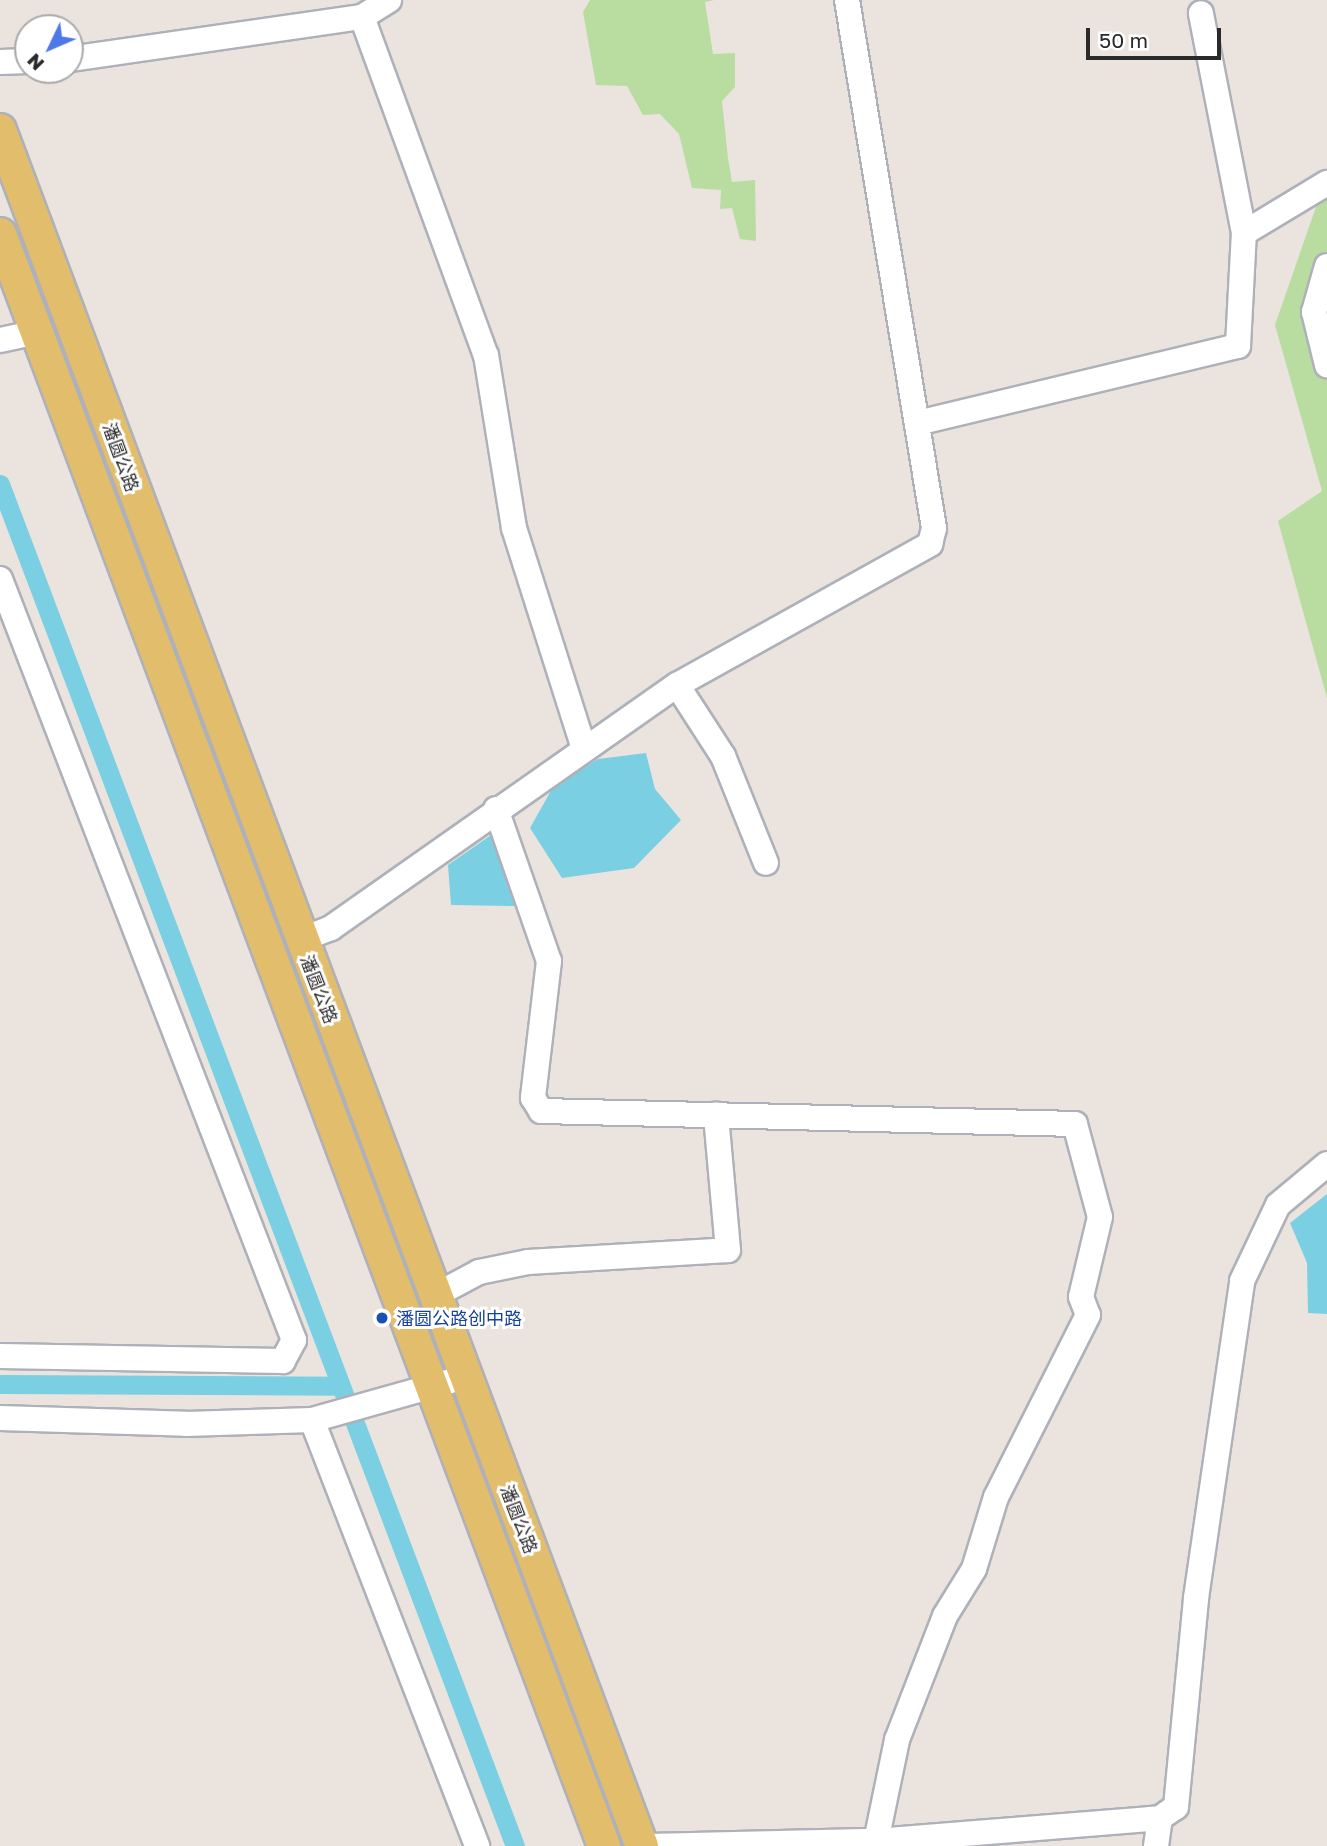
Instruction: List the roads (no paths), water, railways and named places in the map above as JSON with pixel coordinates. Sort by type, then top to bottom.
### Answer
[{"type":"main road","name":"潘圆公路","points":[[0,130],[300,940],[642,1846]]},
{"type":"main road","name":"潘圆公路","points":[[0,234],[604,1846]]},
{"type":"street","points":[[84,58],[362,18],[389,0]]},
{"type":"street","points":[[300,940],[331,929],[583,745],[677,685],[930,544],[934,528],[847,0]]},
{"type":"street","points":[[917,423],[1230,351],[1242,334],[1244,233],[1201,13]]},
{"type":"street","points":[[362,18],[486,355],[514,528],[583,745]]},
{"type":"street","points":[[1244,233],[1327,183]]},
{"type":"street","points":[[1327,266],[1314,312],[1327,365]]},
{"type":"street","points":[[0,340],[37,332]]},
{"type":"street","points":[[0,579],[294,1340],[283,1362],[0,1356]]},
{"type":"street","points":[[677,685],[723,756],[766,863]]},
{"type":"street","points":[[496,809],[549,961],[533,1098],[541,1111],[1075,1124],[1100,1217],[1081,1297],[1088,1315],[996,1497],[974,1569],[945,1616],[897,1740],[876,1841]]},
{"type":"street","points":[[434,1296],[479,1272],[528,1262],[728,1250],[716,1115]]},
{"type":"street","points":[[648,1846],[876,1841],[1160,1818],[1176,1807],[1196,1598],[1242,1281],[1278,1205],[1327,1164]]},
{"type":"street","points":[[0,1418],[186,1424],[312,1420],[465,1377]]},
{"type":"street","points":[[312,1420],[477,1846]]},
{"type":"street","points":[[1156,1846],[1160,1818]]},
{"type":"water","points":[[646,753],[655,789],[681,820],[634,868],[562,878],[530,828],[553,787],[598,759]]},
{"type":"water","points":[[491,835],[520,899],[514,906],[451,905],[448,865]]},
{"type":"water","points":[[1327,1194],[1327,1314],[1308,1313],[1307,1263],[1290,1223]]},
{"type":"waterway","points":[[0,484],[515,1846]]},
{"type":"waterway","points":[[0,1384],[339,1386]]},
{"type":"place","name":"潘圆公路创中路","points":[[382,1318]]}]
